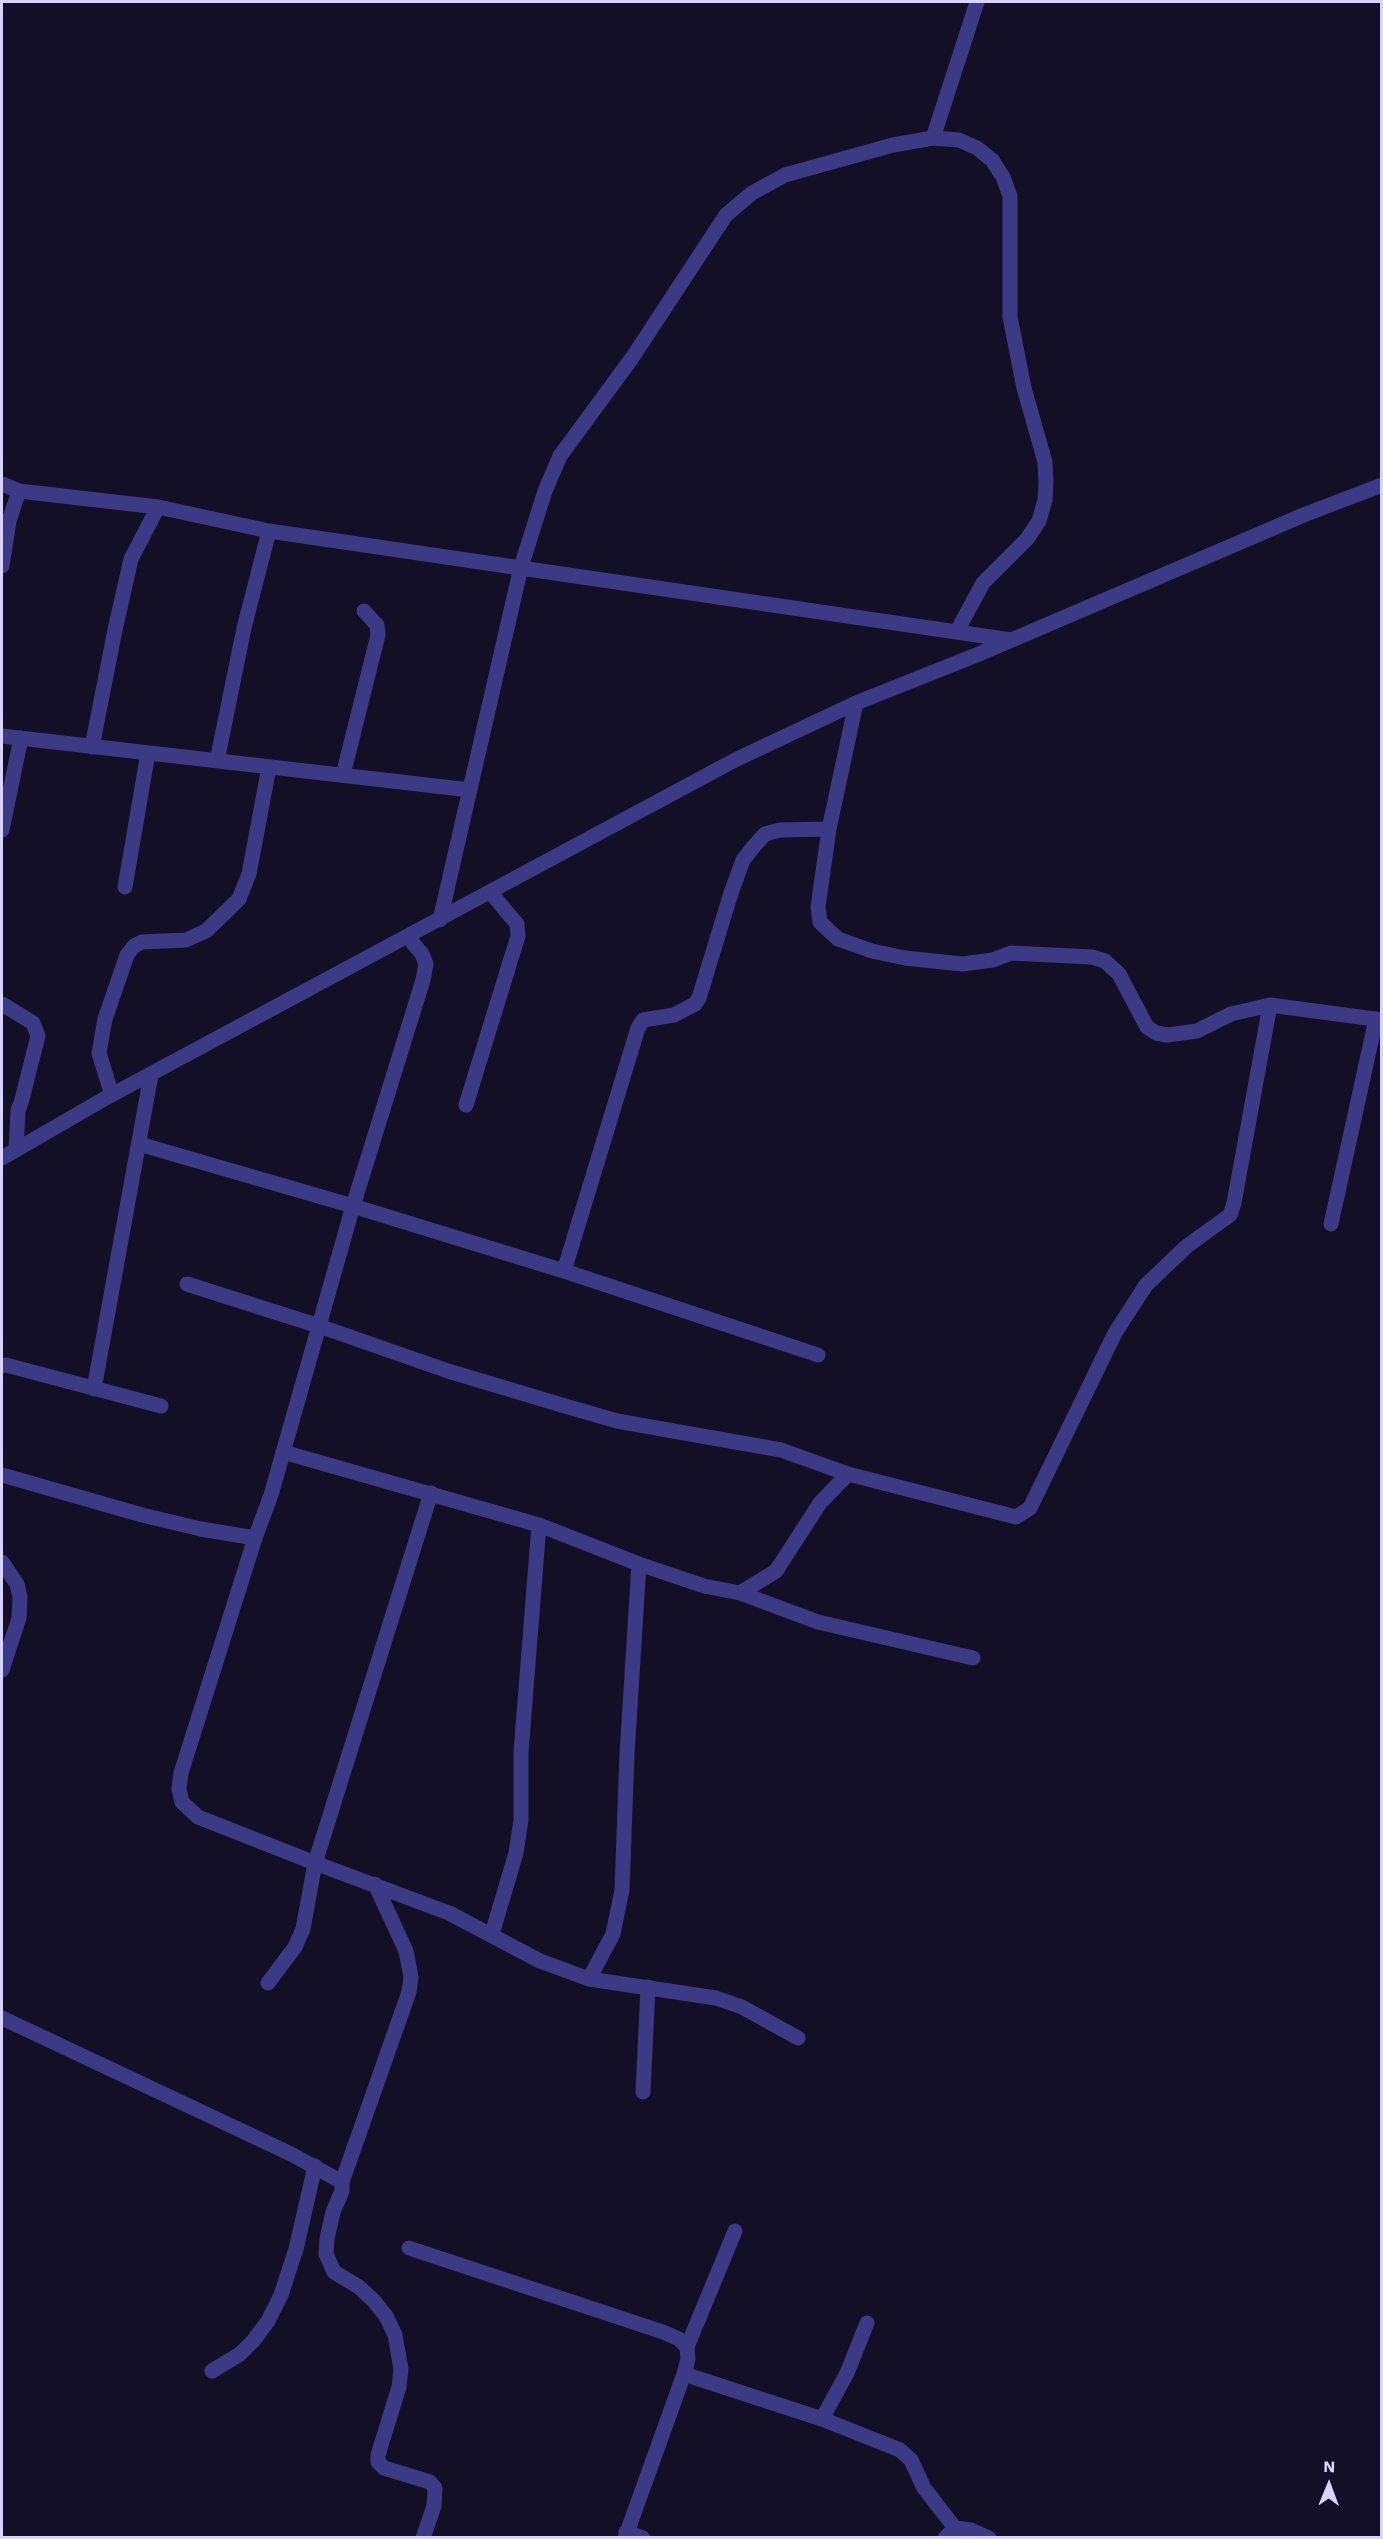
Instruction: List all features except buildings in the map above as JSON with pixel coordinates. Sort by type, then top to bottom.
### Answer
[{"type":"street","points":[[933,138],[977,2]]},
{"type":"street","points":[[440,920],[522,567],[544,491],[560,456],[632,358],[726,215],[752,193],[784,176],[892,145],[933,138],[959,140],[977,148],[992,160],[1003,177],[1010,196],[1010,317],[1023,388],[1045,462],[1046,482],[1045,500],[1039,521],[1027,539],[983,582],[957,631]]},
{"type":"street","points":[[2,484],[20,491],[159,507],[269,531],[1011,640]]},
{"type":"street","points":[[2,1158],[112,1095],[490,894],[735,760],[856,703],[1011,640],[1306,514],[1382,485]]},
{"type":"street","points":[[2,566],[9,521],[20,491]]},
{"type":"street","points":[[92,747],[131,559],[159,507]]},
{"type":"street","points":[[217,761],[244,628],[269,531]]},
{"type":"street","points":[[343,776],[378,635],[377,624],[364,611]]},
{"type":"street","points":[[856,703],[829,829],[818,907],[820,922],[838,939],[872,951],[905,958],[962,964],[1018,953],[1092,957],[1105,961],[1119,974],[1147,1027],[1156,1033],[1167,1035],[1197,1031],[1231,1014],[1270,1005],[1379,1019],[1331,1224]]},
{"type":"street","points":[[2,736],[470,790]]},
{"type":"street","points":[[2,830],[21,738]]},
{"type":"street","points":[[125,887],[148,753]]},
{"type":"street","points":[[112,1095],[99,1053],[107,1012],[127,955],[134,946],[142,942],[186,940],[206,930],[239,899],[249,874],[269,767]]},
{"type":"street","points":[[564,1271],[638,1028],[643,1020],[674,1015],[695,1004],[699,998],[743,860],[765,834],[780,830],[829,829]]},
{"type":"street","points":[[466,1105],[518,936],[517,924],[490,894]]},
{"type":"street","points":[[408,937],[422,954],[426,964],[423,980],[353,1206],[283,1452],[182,1773],[179,1789],[182,1802],[198,1817],[449,1913],[540,1961],[589,1979],[716,1998],[753,2012],[798,2038]]},
{"type":"street","points":[[2,1004],[30,1021],[36,1027],[38,1036],[34,1058],[18,1110],[16,1150]]},
{"type":"street","points":[[187,1284],[319,1326],[448,1371],[617,1421],[781,1450],[848,1474],[1007,1516],[1016,1516],[1030,1508],[1115,1332],[1146,1285],[1187,1246],[1230,1215],[1270,1005]]},
{"type":"street","points":[[94,1389],[151,1075]]},
{"type":"street","points":[[139,1144],[353,1206],[564,1271],[819,1355]]},
{"type":"street","points":[[2,1366],[6,1365],[161,1406]]},
{"type":"street","points":[[283,1452],[539,1525],[639,1564],[704,1586],[740,1593],[818,1622],[973,1658]]},
{"type":"street","points":[[740,1593],[776,1571],[820,1503],[848,1474]]},
{"type":"street","points":[[2,1475],[142,1515],[201,1529],[255,1538]]},
{"type":"street","points":[[268,1983],[295,1947],[303,1929],[315,1863],[431,1493]]},
{"type":"street","points":[[492,1934],[516,1853],[521,1820],[521,1752],[539,1525]]},
{"type":"street","points":[[2,1562],[17,1584],[20,1598],[19,1618],[2,1670]]},
{"type":"street","points":[[589,1979],[613,1934],[622,1890],[627,1754],[639,1564]]},
{"type":"street","points":[[375,1884],[406,1951],[411,1977],[409,1992],[342,2182],[342,2191],[333,2212],[326,2254],[334,2272],[359,2287],[374,2301],[386,2316],[395,2335],[401,2369],[399,2387],[378,2455],[378,2462],[384,2468],[430,2482],[435,2488],[434,2506],[423,2538]]},
{"type":"street","points":[[643,2092],[648,1987]]},
{"type":"street","points":[[2,2018],[315,2166],[342,2182]]},
{"type":"street","points":[[212,2371],[240,2355],[268,2321],[281,2295],[296,2249],[315,2166]]},
{"type":"street","points":[[643,2538],[626,2535],[684,2374],[688,2359],[687,2347],[735,2231]]},
{"type":"street","points":[[409,2248],[663,2332],[679,2339],[687,2347]]},
{"type":"street","points":[[822,2419],[847,2373],[867,2324]]},
{"type":"street","points":[[684,2374],[822,2419],[900,2450],[911,2460],[950,2533],[971,2530],[989,2538]]}]
